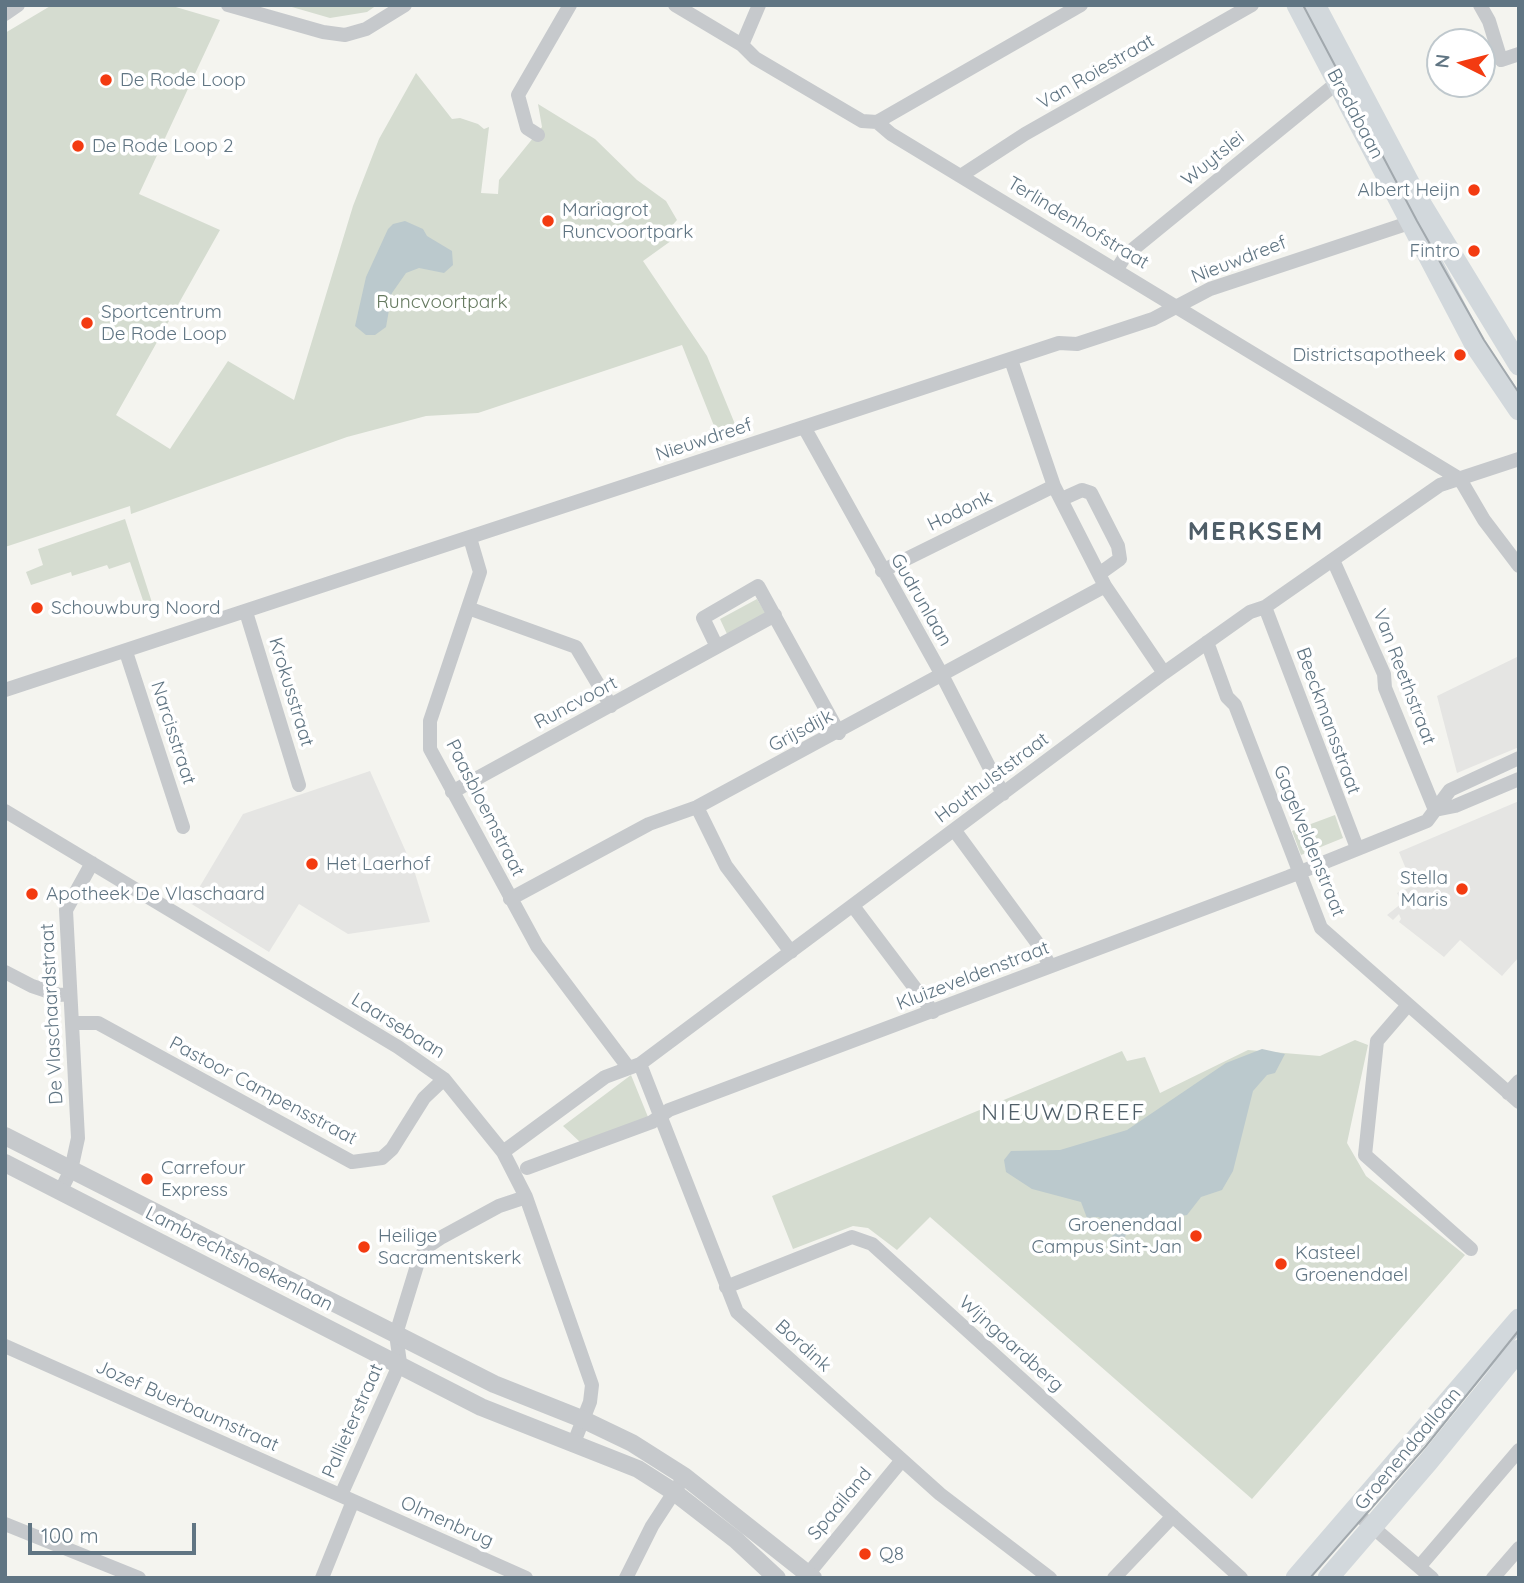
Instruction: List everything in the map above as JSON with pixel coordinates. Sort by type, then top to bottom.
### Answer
[{"type":"main road","name":"Bredabaan","points":[[1297,5],[1338,82],[1420,219],[1519,365]]},
{"type":"main road","name":"Bredabaan","points":[[1315,5],[1420,219],[1475,345],[1519,410]]},
{"type":"main road","name":"Groenendaallaan","points":[[1296,1578],[1519,1319]]},
{"type":"main road","name":"Groenendaallaan","points":[[1328,1578],[1519,1350]]},
{"type":"street","points":[[5,15],[18,5]]},
{"type":"street","points":[[228,5],[323,32],[345,35],[366,29],[405,5]]},
{"type":"street","points":[[538,135],[527,128],[518,95],[570,5]]},
{"type":"street","name":"Terlindenhofstraat","points":[[676,5],[742,45],[755,58],[862,121],[877,122],[891,134],[1460,479]]},
{"type":"street","points":[[742,45],[759,5]]},
{"type":"street","points":[[877,122],[1081,5]]},
{"type":"street","name":"Van Roiestraat","points":[[962,175],[1026,134],[1252,5]]},
{"type":"street","points":[[1480,5],[1489,21],[1501,60],[1519,54]]},
{"type":"street","name":"Wuytslei","points":[[1117,269],[1126,255],[1338,82]]},
{"type":"street","name":"Nieuwdreef","points":[[5,690],[1059,343],[1077,344],[1153,319],[1210,289],[1420,219]]},
{"type":"street","points":[[1011,360],[1054,486],[1102,580],[1164,673]]},
{"type":"street","name":"Gudrunlaan","points":[[804,427],[942,676],[1003,794]]},
{"type":"street","name":"Houthulststraat","points":[[503,1152],[605,1077],[634,1066],[1250,611],[1265,607],[1409,504],[1440,485],[1519,459]]},
{"type":"street","points":[[1460,479],[1484,520],[1519,566]]},
{"type":"street","name":"Hodonk","points":[[882,571],[1054,486]]},
{"type":"street","points":[[1062,499],[1082,490],[1091,493],[1118,546],[1120,559],[1102,580]]},
{"type":"street","name":"Paasbloemstraat","points":[[470,538],[480,572],[428,734],[430,749],[510,898],[550,964],[634,1066]]},
{"type":"street","name":"Van Reethstraat","points":[[1333,560],[1379,662],[1385,688],[1435,810]]},
{"type":"street","name":"Grijsdijk","points":[[510,898],[649,824],[697,807],[838,733],[942,676],[1102,580]]},
{"type":"street","points":[[717,647],[703,618],[705,615],[758,586],[838,733]]},
{"type":"street","name":"Beeckmansstraat","points":[[1265,607],[1357,848]]},
{"type":"street","points":[[468,608],[576,646],[611,706]]},
{"type":"street","name":"Krokusstraat","points":[[246,612],[299,785]]},
{"type":"street","name":"Runcvoort","points":[[452,792],[775,615]]},
{"type":"street","name":"Gagelveldenstraat","points":[[1207,642],[1227,697],[1235,705],[1321,928],[1513,1098]]},
{"type":"street","name":"Narcisstraat","points":[[126,652],[183,827]]},
{"type":"street","points":[[1435,810],[1450,790],[1519,758]]},
{"type":"street","points":[[1435,810],[1455,806],[1519,779]]},
{"type":"street","points":[[697,807],[726,866],[791,952]]},
{"type":"street","name":"Kluizeveldenstraat","points":[[661,1116],[1299,872],[1427,821],[1435,810]]},
{"type":"street","name":"Laarsebaan","points":[[5,811],[398,1047],[443,1079],[503,1152],[526,1197],[592,1385],[590,1402],[582,1419]]},
{"type":"street","points":[[955,831],[1038,944],[1050,967]]},
{"type":"street","name":"De Vlaschaardstraat","points":[[71,1170],[78,1138],[66,910],[92,863]]},
{"type":"street","points":[[853,906],[933,1012]]},
{"type":"street","points":[[5,972],[32,986],[59,995],[71,994]]},
{"type":"street","points":[[1408,1005],[1377,1041],[1365,1155],[1471,1249]]},
{"type":"street","name":"Pastoor Campensstraat","points":[[72,1023],[98,1023],[352,1162],[382,1158],[392,1149],[424,1098],[443,1079]]},
{"type":"street","name":"Bordink","points":[[634,1066],[661,1116],[737,1312],[940,1494],[1050,1578]]},
{"type":"street","points":[[1513,1098],[1519,1081]]},
{"type":"street","points":[[527,1168],[652,1122],[661,1116]]},
{"type":"street","name":"Lambrechtshoekenlaan","points":[[5,1136],[494,1384],[582,1419],[632,1443],[684,1476],[810,1576]]},
{"type":"street","name":"Lambrechtshoekenlaan","points":[[5,1163],[400,1363],[481,1407],[638,1469],[674,1492],[736,1540],[777,1578]]},
{"type":"street","points":[[60,1192],[71,1170]]},
{"type":"street","points":[[400,1363],[396,1334],[419,1259],[427,1247],[499,1206],[526,1197]]},
{"type":"street","name":"Wijngaardberg","points":[[726,1287],[852,1237],[872,1244],[1241,1578]]},
{"type":"street","name":"Jozef Buerbaumstraat","points":[[5,1346],[347,1498]]},
{"type":"street","name":"Pallieterstraat","points":[[322,1578],[347,1498],[400,1363]]},
{"type":"street","points":[[530,1426],[538,1402]]},
{"type":"street","points":[[573,1445],[582,1419]]},
{"type":"street","points":[[1419,1567],[1519,1450]]},
{"type":"street","name":"Spaailand","points":[[810,1576],[902,1460]]},
{"type":"street","points":[[626,1578],[684,1476]]},
{"type":"street","name":"Olmenbrug","points":[[347,1498],[526,1578]]},
{"type":"street","points":[[1355,1512],[1432,1578]]},
{"type":"street","points":[[1114,1578],[1173,1516]]},
{"type":"street","points":[[5,1524],[139,1578]]},
{"type":"street","points":[[1493,1578],[1519,1548]]},
{"type":"shaded area","points":[[405,221],[423,229],[427,236],[452,251],[453,265],[444,273],[419,268],[406,273],[392,293],[386,327],[375,335],[366,335],[355,326],[366,277],[388,229],[393,224]]},
{"type":"shaded area","points":[[1519,656],[1519,747],[1457,773],[1437,696]]},
{"type":"shaded area","name":"Het Laerhof","points":[[370,771],[414,870],[430,922],[348,934],[299,904],[269,952],[190,903],[243,814]]},
{"type":"shaded area","name":"Stella Maris","points":[[1519,801],[1519,957],[1502,976],[1460,940],[1444,957],[1399,922],[1399,914],[1393,920],[1387,915],[1402,903],[1397,893],[1413,886],[1399,852]]},
{"type":"shaded area","points":[[1262,1049],[1285,1054],[1275,1073],[1267,1075],[1253,1091],[1233,1171],[1222,1190],[1201,1197],[1187,1215],[1135,1224],[1128,1228],[1125,1237],[1113,1241],[1112,1236],[1121,1230],[1120,1227],[1098,1217],[1087,1218],[1081,1202],[1032,1189],[1006,1172],[1004,1160],[1011,1151],[1060,1150],[1127,1130],[1226,1063]]},
{"type":"green space","name":"Runcvoortpark","points":[[52,5],[169,5],[220,20],[139,194],[220,230],[116,415],[170,449],[228,361],[294,400],[353,206],[379,139],[416,73],[452,119],[460,118],[484,129],[489,127],[481,193],[498,194],[499,180],[542,127],[538,104],[595,139],[637,180],[666,201],[677,220],[669,229],[675,238],[643,261],[707,356],[737,429],[718,436],[682,345],[478,413],[426,416],[347,437],[131,514],[130,506],[5,547],[5,33]]},
{"type":"green space","points":[[285,5],[377,5],[367,12],[330,18]]},
{"type":"green space","points":[[125,519],[157,618],[150,621],[130,562],[109,569],[107,565],[72,576],[71,572],[31,585],[26,572],[43,565],[38,549]]},
{"type":"green space","points":[[757,599],[766,614],[727,634],[720,619]]},
{"type":"green space","points":[[1335,815],[1343,838],[1301,855],[1292,831]]},
{"type":"green space","name":"Groenendaal Campus Sint-Jan","points":[[1355,1040],[1368,1045],[1347,1143],[1366,1176],[1465,1255],[1252,1499],[930,1217],[897,1250],[868,1228],[853,1226],[793,1249],[772,1196],[1122,1051],[1127,1061],[1145,1057],[1160,1093],[1248,1050],[1320,1056]]},
{"type":"green space","points":[[631,1075],[648,1117],[581,1143],[563,1126]]},
{"type":"tram line","points":[[1303,5],[1417,221],[1484,340],[1519,393]]},
{"type":"tram line","points":[[1310,1578],[1425,1447],[1519,1330]]},
{"type":"place","name":"De Rode Loop","points":[[106,80]]},
{"type":"place","name":"De Rode Loop 2","points":[[78,146]]},
{"type":"place","name":"Albert Heijn","points":[[1474,190]]},
{"type":"place","name":"Mariagrot Runcvoortpark","points":[[548,221]]},
{"type":"place","name":"Fintro","points":[[1474,251]]},
{"type":"place","name":"Sportcentrum De Rode Loop","points":[[87,323]]},
{"type":"place","name":"Districtsapotheek","points":[[1460,355]]},
{"type":"place","name":"Schouwburg Noord","points":[[37,608]]},
{"type":"place","name":"Het Laerhof","points":[[312,864]]},
{"type":"place","name":"Stella Maris","points":[[1462,889]]},
{"type":"place","name":"Apotheek De Vlaschaard","points":[[32,894]]},
{"type":"place","name":"Carrefour Express","points":[[147,1179]]},
{"type":"place","name":"Groenendaal Campus Sint-Jan","points":[[1196,1236]]},
{"type":"place","name":"Heilige Sacramentskerk","points":[[364,1247]]},
{"type":"place","name":"Kasteel Groenendael","points":[[1281,1264]]},
{"type":"place","name":"Q8","points":[[865,1554]]},
{"type":"district","name":"MERKSEM","points":[[1256,532]]},
{"type":"district","name":"NIEUWDREEF","points":[[1064,1113]]}]
